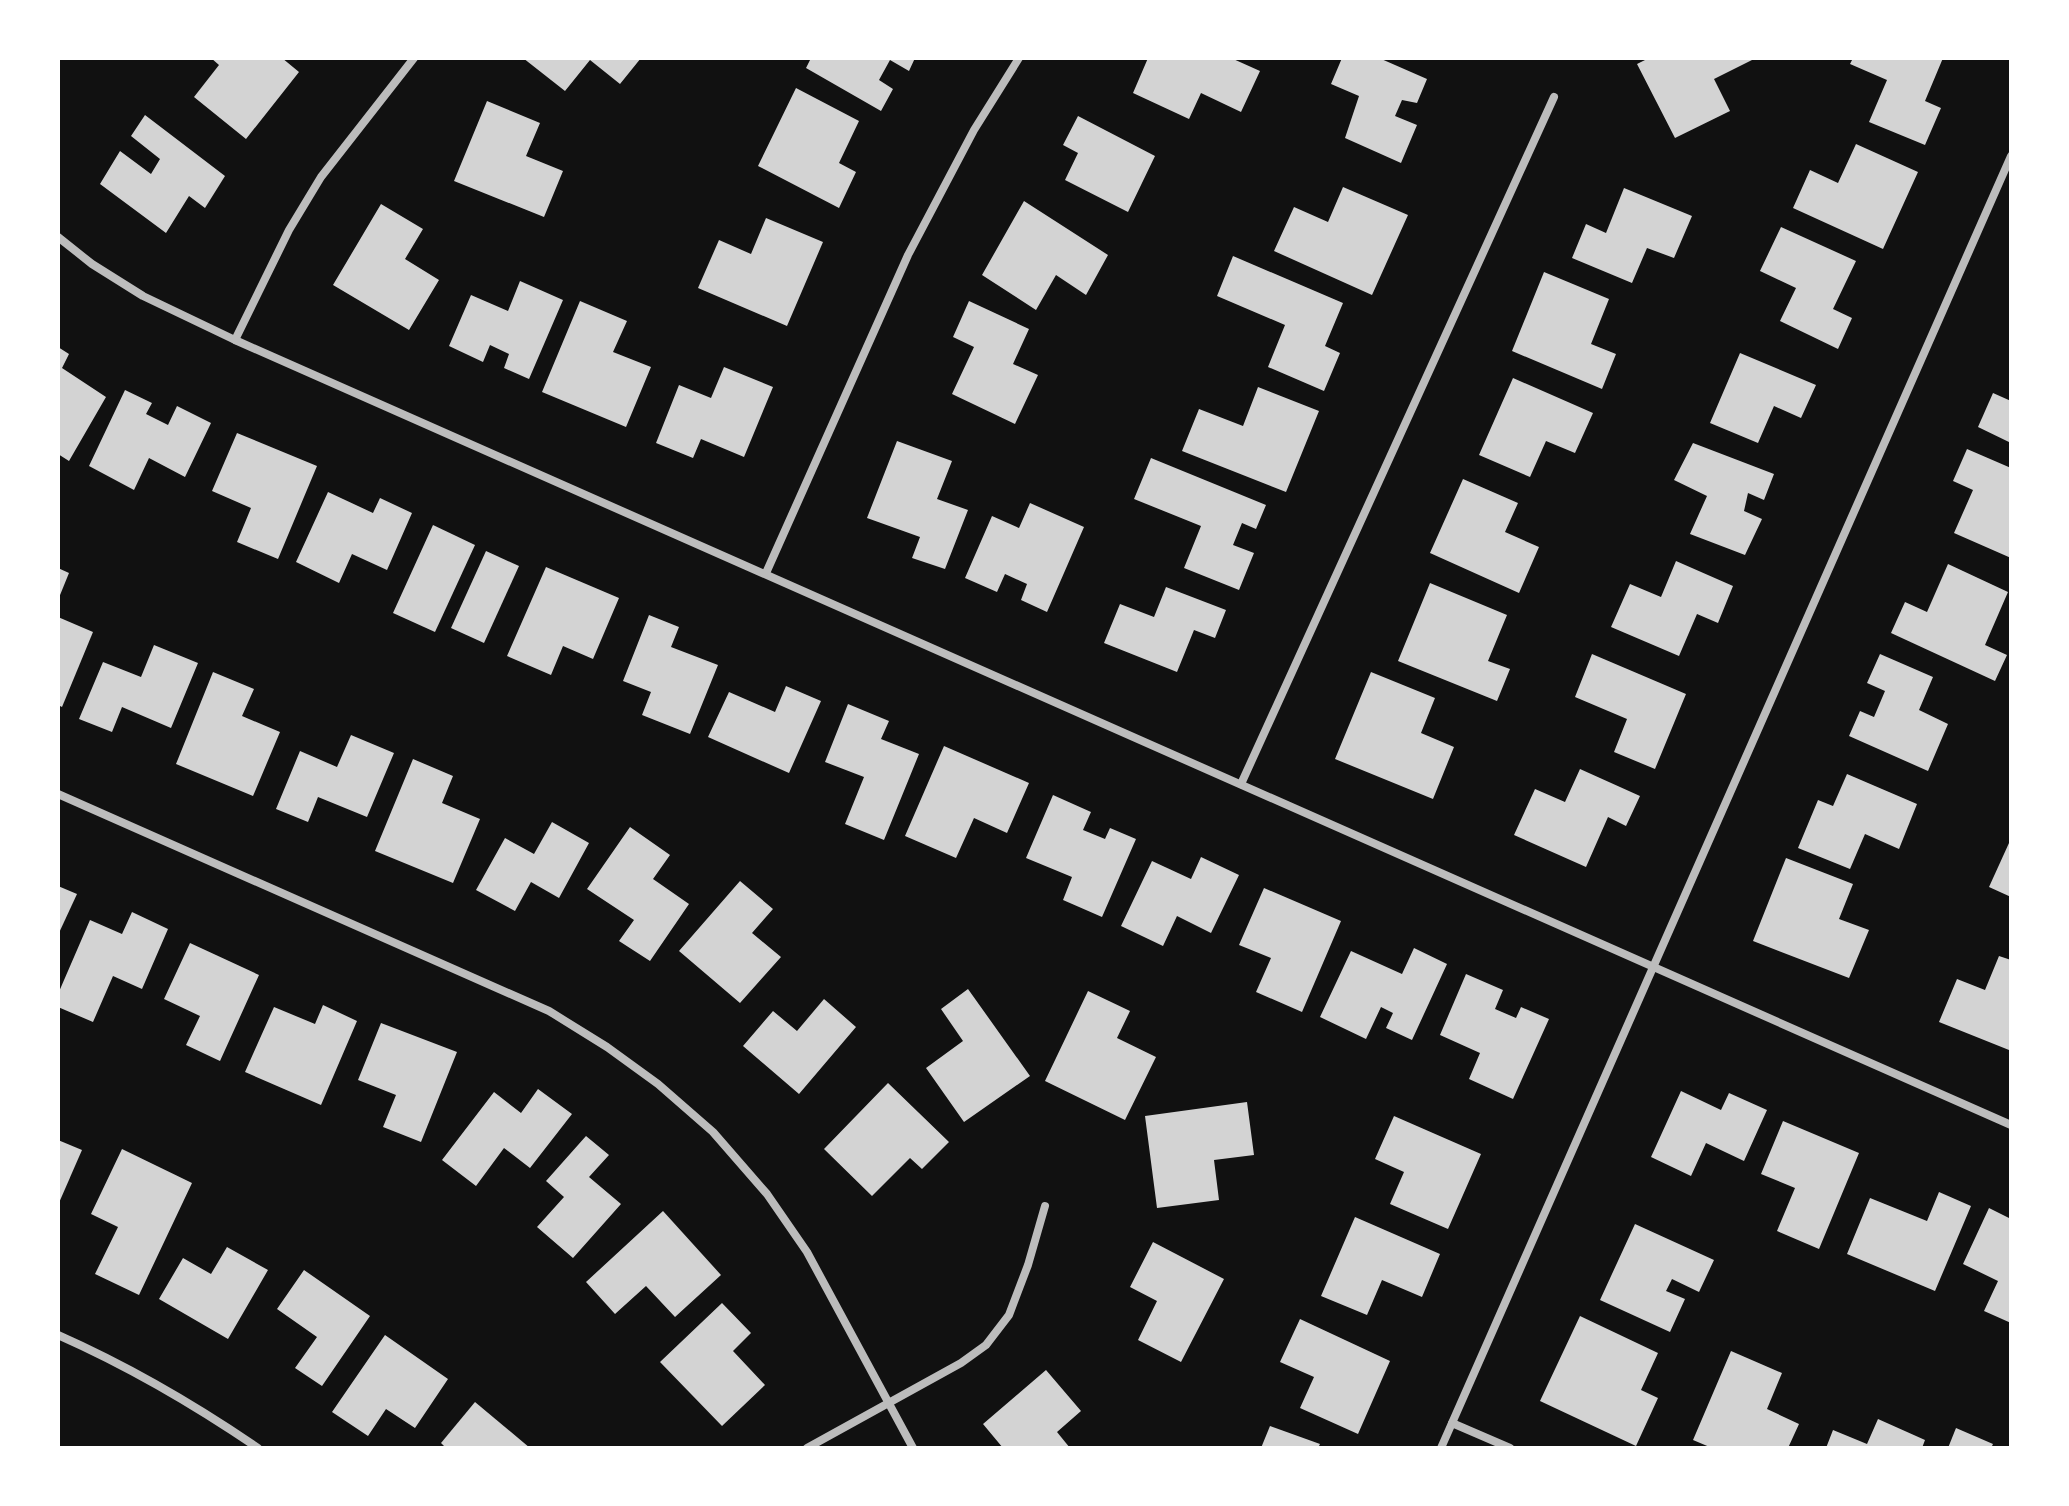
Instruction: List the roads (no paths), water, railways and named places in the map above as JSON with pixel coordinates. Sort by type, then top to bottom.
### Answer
[{"type":"street","points":[[235,340],[289,230],[321,177],[414,58]]},
{"type":"street","points":[[766,573],[908,255],[974,130],[1019,58]]},
{"type":"street","points":[[1241,784],[1554,97]]},
{"type":"street","points":[[1441,1448],[2011,156]]},
{"type":"street","points":[[58,237],[92,264],[143,296],[235,340],[2011,1125]]},
{"type":"street","points":[[58,794],[549,1011],[658,1084],[713,1132],[767,1194],[807,1252],[913,1448]]},
{"type":"street","points":[[807,1448],[961,1363],[986,1345],[1009,1315],[1045,1206]]},
{"type":"street","points":[[58,1335],[89,1348],[166,1390],[258,1448]]},
{"type":"street","points":[[1452,1423],[1510,1448]]}]
